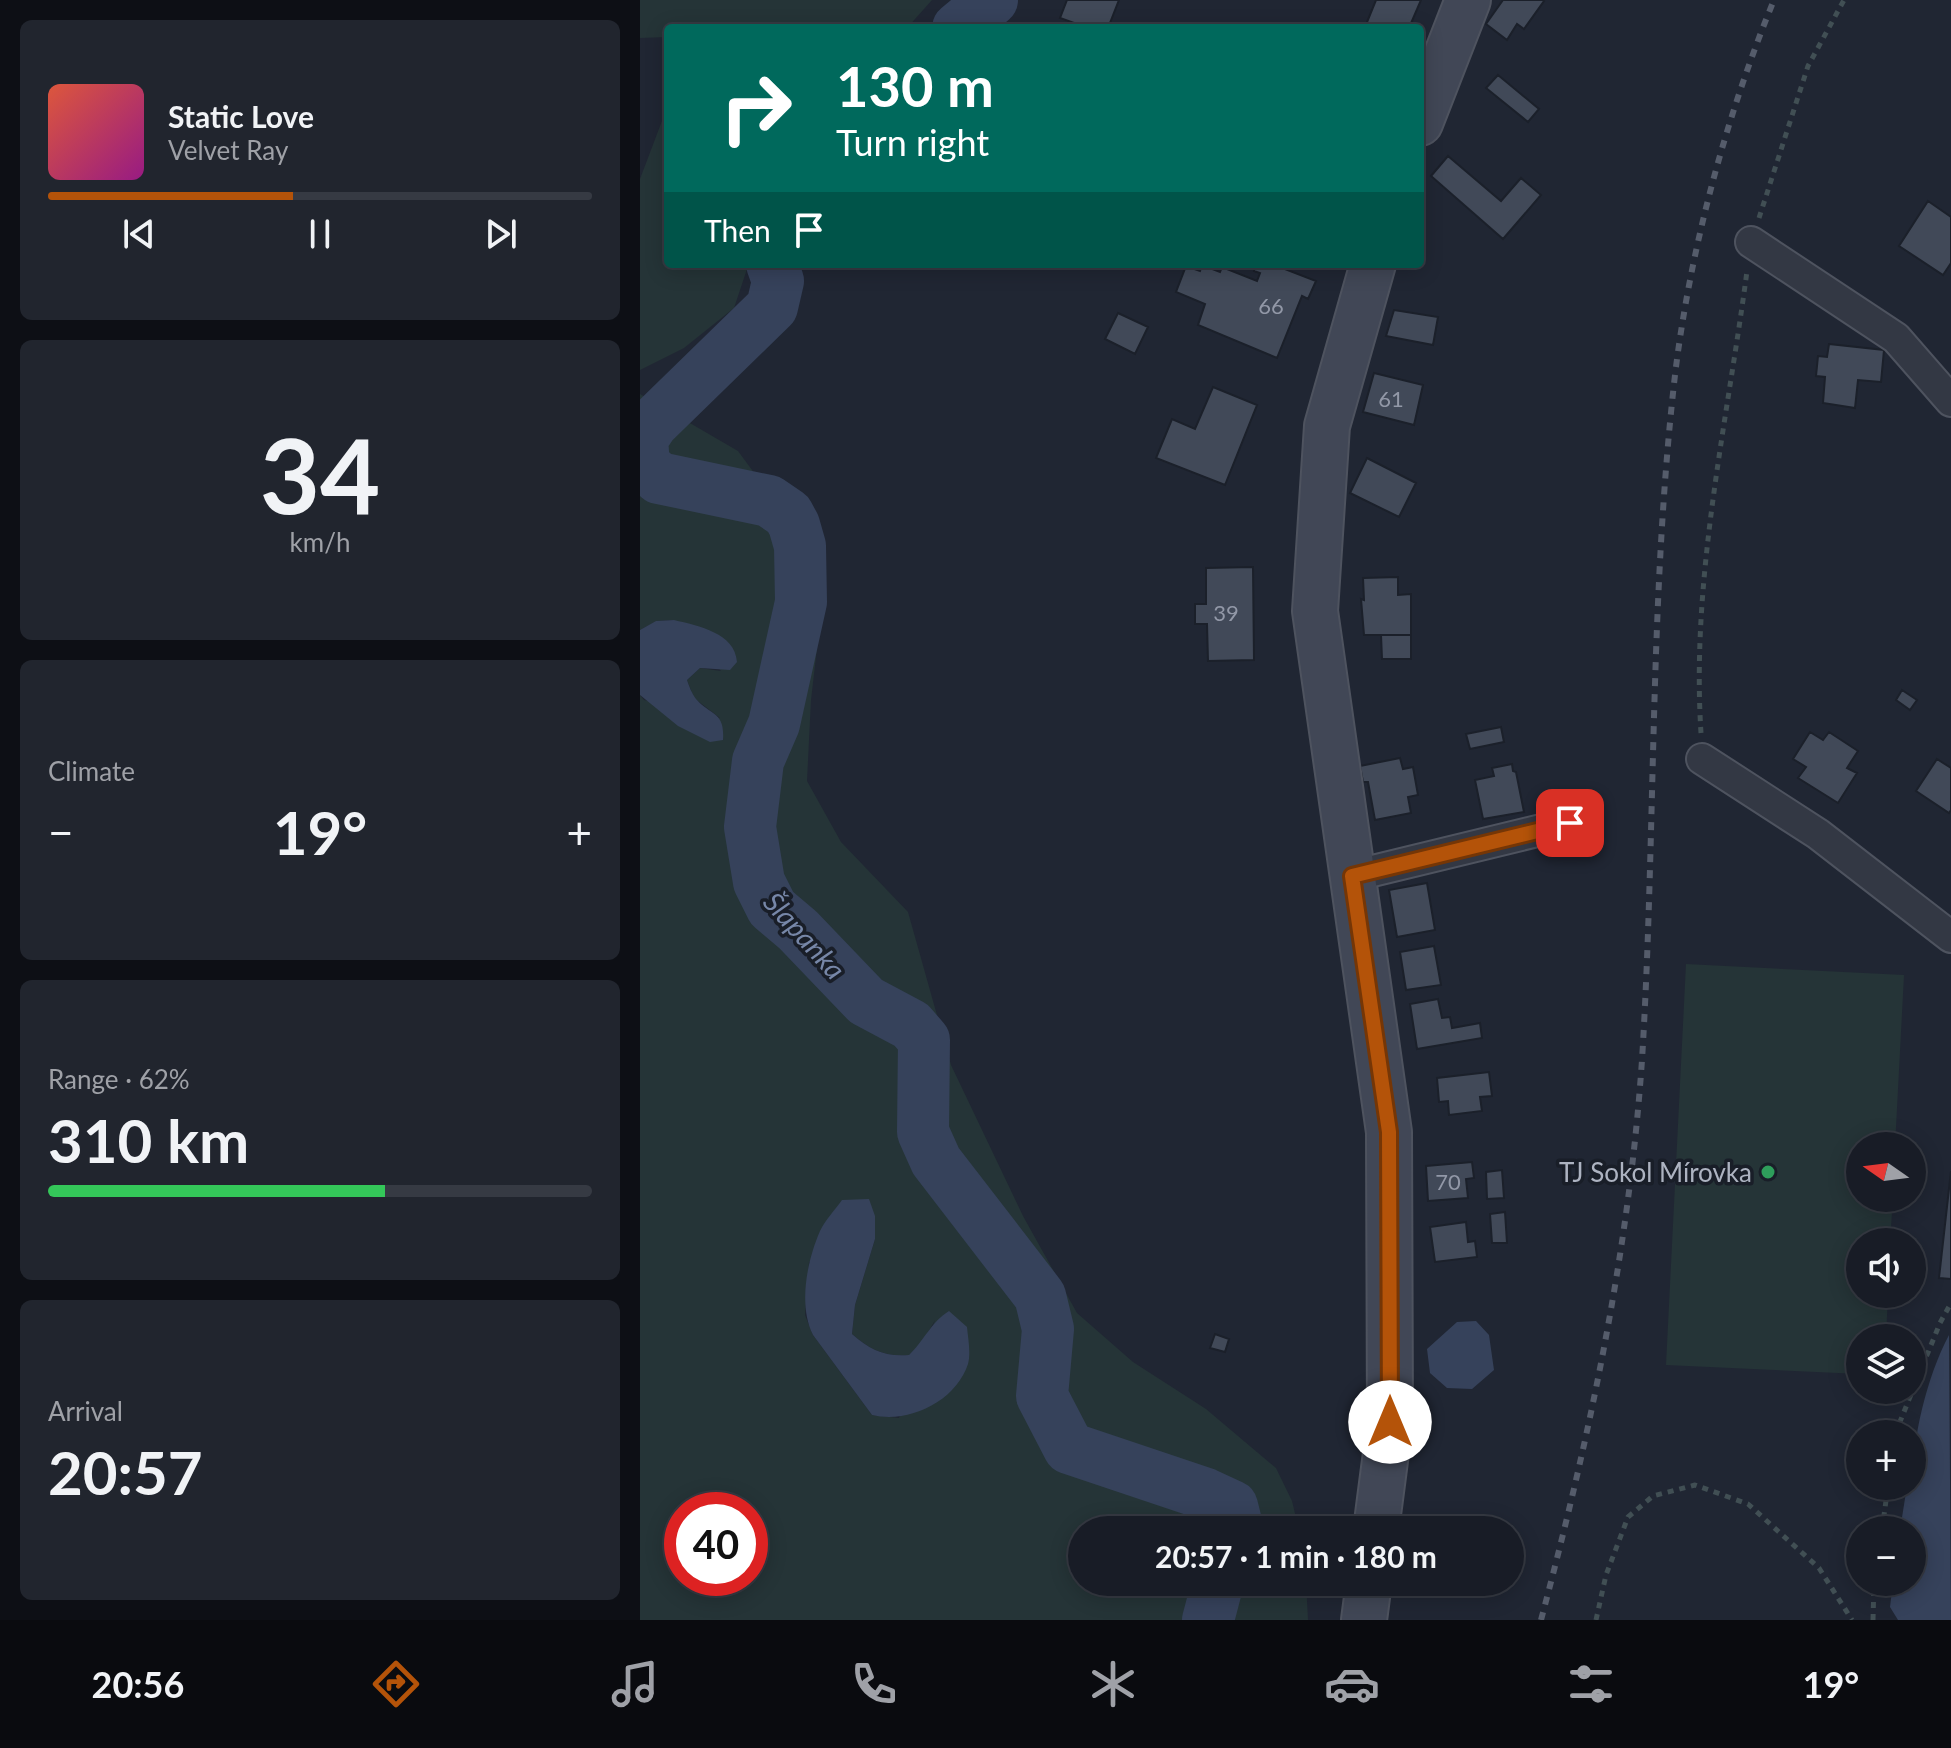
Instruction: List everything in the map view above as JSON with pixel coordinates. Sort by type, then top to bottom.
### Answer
[{"type":"street","points":[[1424,113],[1468,0]]},
{"type":"street","points":[[1751,242],[1896,338],[1951,401]]},
{"type":"street","points":[[1372,268],[1327,426],[1315,611],[1389,1132],[1390,1422],[1378,1516]]},
{"type":"street","points":[[1702,759],[1818,834],[1951,937]]},
{"type":"street","points":[[1352,876],[1570,823]]},
{"type":"street","points":[[1364,1620],[1367,1596]]},
{"type":"path","points":[[1702,759],[1697,679],[1709,536],[1751,242],[1808,66],[1844,0]]},
{"type":"path","points":[[1901,1420],[1951,1303]]},
{"type":"path","points":[[1596,1620],[1606,1575],[1628,1517],[1653,1496],[1695,1485],[1748,1504],[1819,1568],[1852,1620]]},
{"type":"path","points":[[1873,1620],[1874,1596]]},
{"type":"shaded area","points":[[640,0],[932,0],[911,24],[664,24],[664,37],[640,38]]},
{"type":"shaded area","points":[[664,116],[664,268],[747,268],[734,308],[684,348],[640,370],[640,179]]},
{"type":"shaded area","points":[[640,394],[738,451],[775,501],[802,567],[817,648],[807,781],[841,842],[908,912],[951,1065],[1023,1216],[1077,1313],[1133,1362],[1206,1409],[1276,1468],[1292,1501],[1296,1516],[1068,1516],[1068,1596],[1307,1596],[1308,1620],[640,1620],[640,695],[644,700],[720,718],[694,698],[687,680],[700,668],[721,671],[674,620],[657,621],[640,630]],"holes":[[[875,1239],[855,1305],[852,1334],[878,1351],[892,1355],[909,1355],[923,1342],[935,1320],[899,1418],[872,1415],[813,1335],[805,1315],[809,1262]]]},
{"type":"shaded area","name":"TJ Sokol Mírovka","points":[[1686,964],[1904,975],[1896,1132],[1846,1132],[1846,1212],[1892,1212],[1891,1228],[1846,1228],[1846,1308],[1887,1308],[1887,1324],[1846,1324],[1846,1373],[1666,1365]]},
{"type":"water","points":[[674,620],[714,632],[735,652],[737,662],[730,670],[700,668],[687,680],[696,699],[722,724],[723,740],[710,742],[678,726],[640,695],[640,630],[656,621]]},
{"type":"water","points":[[869,1199],[875,1216],[875,1239],[855,1305],[852,1334],[878,1351],[909,1355],[949,1311],[967,1327],[969,1360],[962,1377],[942,1399],[915,1413],[901,1416],[872,1415],[813,1335],[806,1310],[808,1269],[822,1227],[842,1200]]},
{"type":"water","points":[[1476,1321],[1489,1335],[1494,1370],[1472,1389],[1447,1388],[1430,1373],[1427,1349],[1457,1322]]},
{"type":"water","points":[[1949,1335],[1951,1620],[1898,1620],[1890,1607],[1891,1596],[1926,1596],[1926,1516],[1902,1516],[1905,1500],[1926,1500],[1926,1420],[1920,1420]]},
{"type":"building","points":[[1067,0],[1119,0],[1110,24],[1077,24],[1060,18]]},
{"type":"building","points":[[1376,0],[1421,0],[1411,24],[1366,24]]},
{"type":"building","points":[[1503,0],[1544,1],[1524,29],[1517,24],[1507,40],[1486,24]]},
{"type":"building","points":[[1498,75],[1539,109],[1528,122],[1486,88]]},
{"type":"building","points":[[1448,156],[1501,201],[1521,178],[1541,195],[1503,239],[1431,176]]},
{"type":"building","points":[[1928,201],[1951,217],[1951,263],[1943,275],[1899,246]]},
{"type":"building","points":[[1185,268],[1200,271],[1201,268],[1210,268],[1220,272],[1224,268],[1257,281],[1260,273],[1254,271],[1255,268],[1282,268],[1316,281],[1308,299],[1302,296],[1277,358],[1198,325],[1205,304],[1176,292]]},
{"type":"building","points":[[1394,310],[1438,317],[1433,345],[1386,336]]},
{"type":"building","points":[[1118,313],[1148,327],[1135,354],[1105,339]]},
{"type":"building","points":[[1829,344],[1884,350],[1881,382],[1858,380],[1855,408],[1823,403],[1825,377],[1816,376],[1818,356],[1827,357]]},
{"type":"building","points":[[1374,373],[1423,385],[1414,425],[1363,412]]},
{"type":"building","points":[[1213,387],[1257,405],[1225,485],[1156,458],[1172,419],[1195,429]]},
{"type":"building","points":[[1367,458],[1416,483],[1399,517],[1350,493]]},
{"type":"building","points":[[1253,567],[1254,660],[1208,661],[1207,624],[1195,624],[1195,604],[1206,604],[1206,568]]},
{"type":"building","points":[[1398,577],[1398,595],[1411,594],[1411,635],[1364,635],[1363,578]]},
{"type":"building","points":[[1381,635],[1411,635],[1411,659],[1382,659]]},
{"type":"building","points":[[1902,690],[1917,700],[1910,710],[1896,700]]},
{"type":"building","points":[[1501,727],[1504,742],[1470,749],[1466,734]]},
{"type":"building","points":[[1810,732],[1823,740],[1829,732],[1858,751],[1847,768],[1857,773],[1838,803],[1798,778],[1806,767],[1793,759]]},
{"type":"building","points":[[1400,758],[1403,769],[1413,767],[1418,795],[1408,797],[1411,813],[1375,820],[1368,782],[1363,782],[1360,766]]},
{"type":"building","points":[[1937,759],[1951,768],[1949,813],[1916,791]]},
{"type":"building","points":[[1512,764],[1524,812],[1483,819],[1475,780],[1494,776],[1492,768]]},
{"type":"building","points":[[1427,883],[1435,930],[1397,937],[1389,890]]},
{"type":"building","points":[[1434,946],[1441,985],[1406,990],[1400,952]]},
{"type":"building","points":[[1438,999],[1442,1018],[1450,1017],[1452,1028],[1480,1023],[1482,1038],[1417,1049],[1410,1004]]},
{"type":"building","points":[[1489,1072],[1492,1096],[1480,1097],[1482,1111],[1449,1115],[1448,1101],[1439,1102],[1437,1078]]},
{"type":"building","points":[[1472,1162],[1474,1178],[1466,1179],[1468,1198],[1428,1201],[1426,1166]]},
{"type":"building","points":[[1502,1170],[1504,1198],[1487,1199],[1486,1172]]},
{"type":"building","points":[[1951,1171],[1951,1279],[1939,1278]]},
{"type":"building","points":[[1505,1212],[1507,1243],[1492,1243],[1490,1214]]},
{"type":"building","points":[[1466,1222],[1468,1242],[1475,1241],[1477,1257],[1435,1262],[1430,1227]]},
{"type":"building","points":[[1215,1334],[1229,1339],[1225,1352],[1210,1348]]},
{"type":"waterway","name":"Šlapanka","points":[[963,24],[992,0]]},
{"type":"waterway","name":"Šlapanka","points":[[773,268],[778,281],[772,307],[652,424],[642,439],[644,465],[659,478],[769,501],[788,514],[800,546],[801,602],[774,724],[758,761],[750,827],[759,882],[772,908],[798,930],[866,1001],[911,1025],[924,1040],[923,1132],[936,1161],[1040,1296],[1048,1329],[1042,1396],[1069,1448],[1206,1494],[1232,1506],[1234,1516]]},
{"type":"waterway","points":[[640,411],[652,424]]},
{"type":"waterway","name":"Šlapanka","points":[[1208,1620],[1214,1596]]},
{"type":"railway","points":[[1541,1620],[1576,1482],[1605,1342],[1628,1202],[1636,1131],[1646,974],[1661,546],[1675,375],[1690,280],[1712,184],[1740,90],[1774,0]]},
{"type":"place","name":"TJ Sokol Mírovka","points":[[1768,1172]]},
{"type":"route","points":[[1390,1422],[1389,1132],[1352,876],[1570,823]]}]
